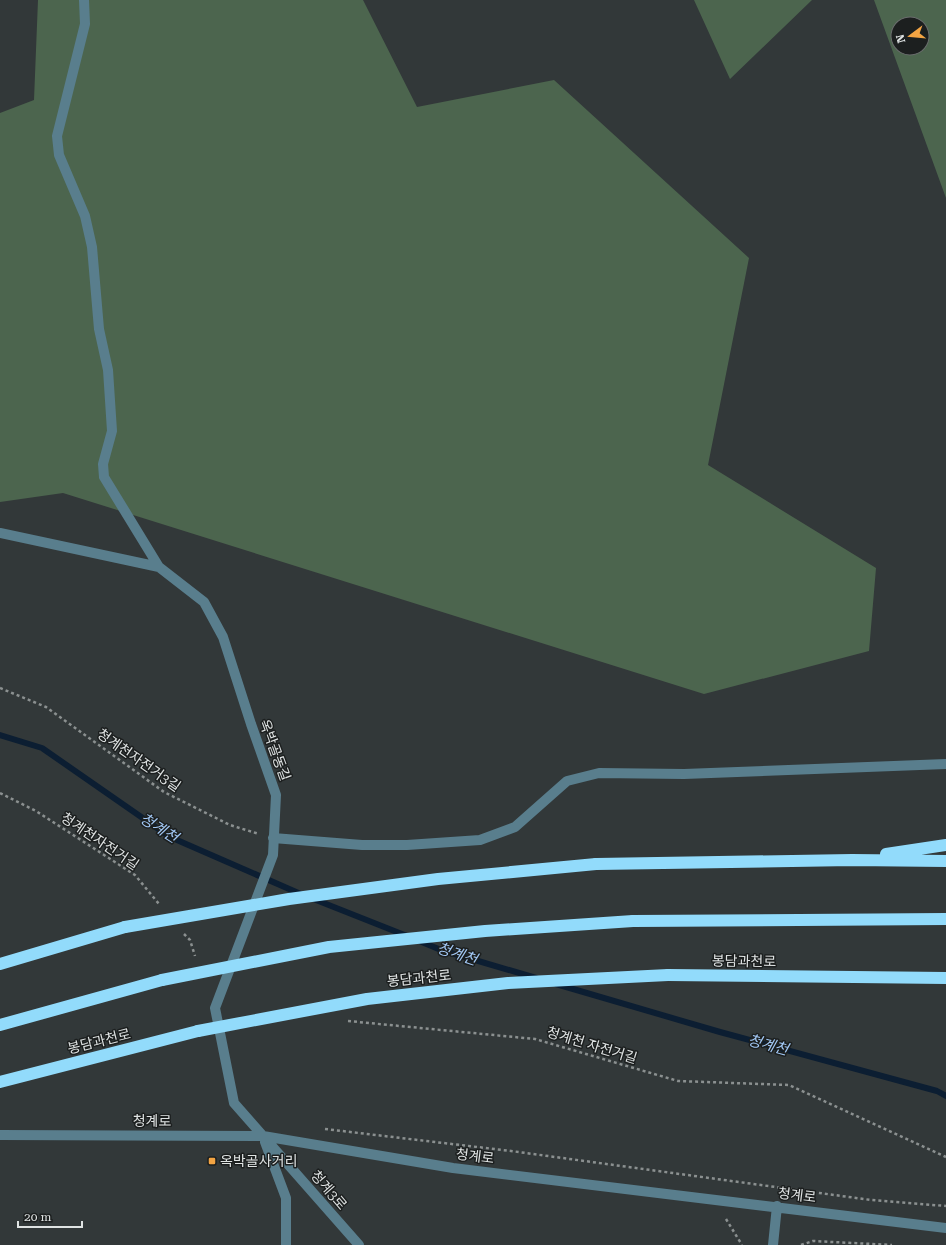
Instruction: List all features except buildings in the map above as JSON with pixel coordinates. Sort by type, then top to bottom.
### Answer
[{"type":"highway","points":[[852,860],[946,845]]},
{"type":"highway","points":[[0,964],[125,927],[289,898],[438,879],[596,864],[852,860],[946,861]]},
{"type":"highway","points":[[0,1025],[162,980],[329,948],[485,931],[633,921],[946,919]]},
{"type":"highway","name":"봉담과천로","points":[[0,1082],[198,1031],[367,999],[508,983],[668,975],[946,978]]},
{"type":"street","points":[[84,0],[85,24],[57,136],[59,155],[85,216],[92,247],[99,329],[108,370],[112,431],[103,464],[104,477],[160,567]]},
{"type":"street","name":"옥박골동길","points":[[0,533],[160,567],[204,602],[223,637],[250,724],[276,795],[273,855],[215,1008],[234,1103],[263,1136]]},
{"type":"street","points":[[273,838],[362,844],[407,845],[480,840],[516,827],[568,780],[599,773],[684,774],[946,764]]},
{"type":"street","name":"청계로","points":[[0,1136],[263,1136],[453,1168],[777,1206],[946,1228]]},
{"type":"street","points":[[263,1136],[286,1198],[286,1245]]},
{"type":"street","name":"청계3로","points":[[263,1136],[359,1245]]},
{"type":"street","points":[[773,1245],[777,1206]]},
{"type":"path","name":"청계천자전거3길","points":[[0,688],[46,707],[164,792],[230,825],[273,838]]},
{"type":"path","name":"청계천자전거길","points":[[0,793],[36,811],[135,875],[160,904]]},
{"type":"path","points":[[180,928],[190,940],[197,960]]},
{"type":"path","name":"청계천 자전거길","points":[[347,1021],[535,1038],[678,1081],[789,1085],[946,1157]]},
{"type":"path","points":[[322,1128],[511,1151],[871,1200],[946,1206]]},
{"type":"path","points":[[801,1245],[813,1241],[892,1245]]},
{"type":"green space","points":[[38,0],[363,0],[417,107],[554,80],[749,258],[708,465],[876,568],[869,651],[704,694],[63,493],[0,502],[0,113],[34,100]]},
{"type":"green space","points":[[694,0],[812,0],[730,79]]},
{"type":"green space","points":[[874,0],[946,0],[946,198],[894,56],[930,56],[930,16],[890,16],[890,44]]},
{"type":"waterway","name":"청계천","points":[[0,735],[42,748],[170,837],[303,895]]},
{"type":"waterway","name":"청계천","points":[[311,898],[407,936]]},
{"type":"waterway","name":"청계천","points":[[417,940],[441,950],[536,978]]},
{"type":"waterway","name":"청계천","points":[[556,984],[720,1032],[937,1091],[946,1096]]},
{"type":"place","name":"옥박골사거리","points":[[212,1161]]}]
